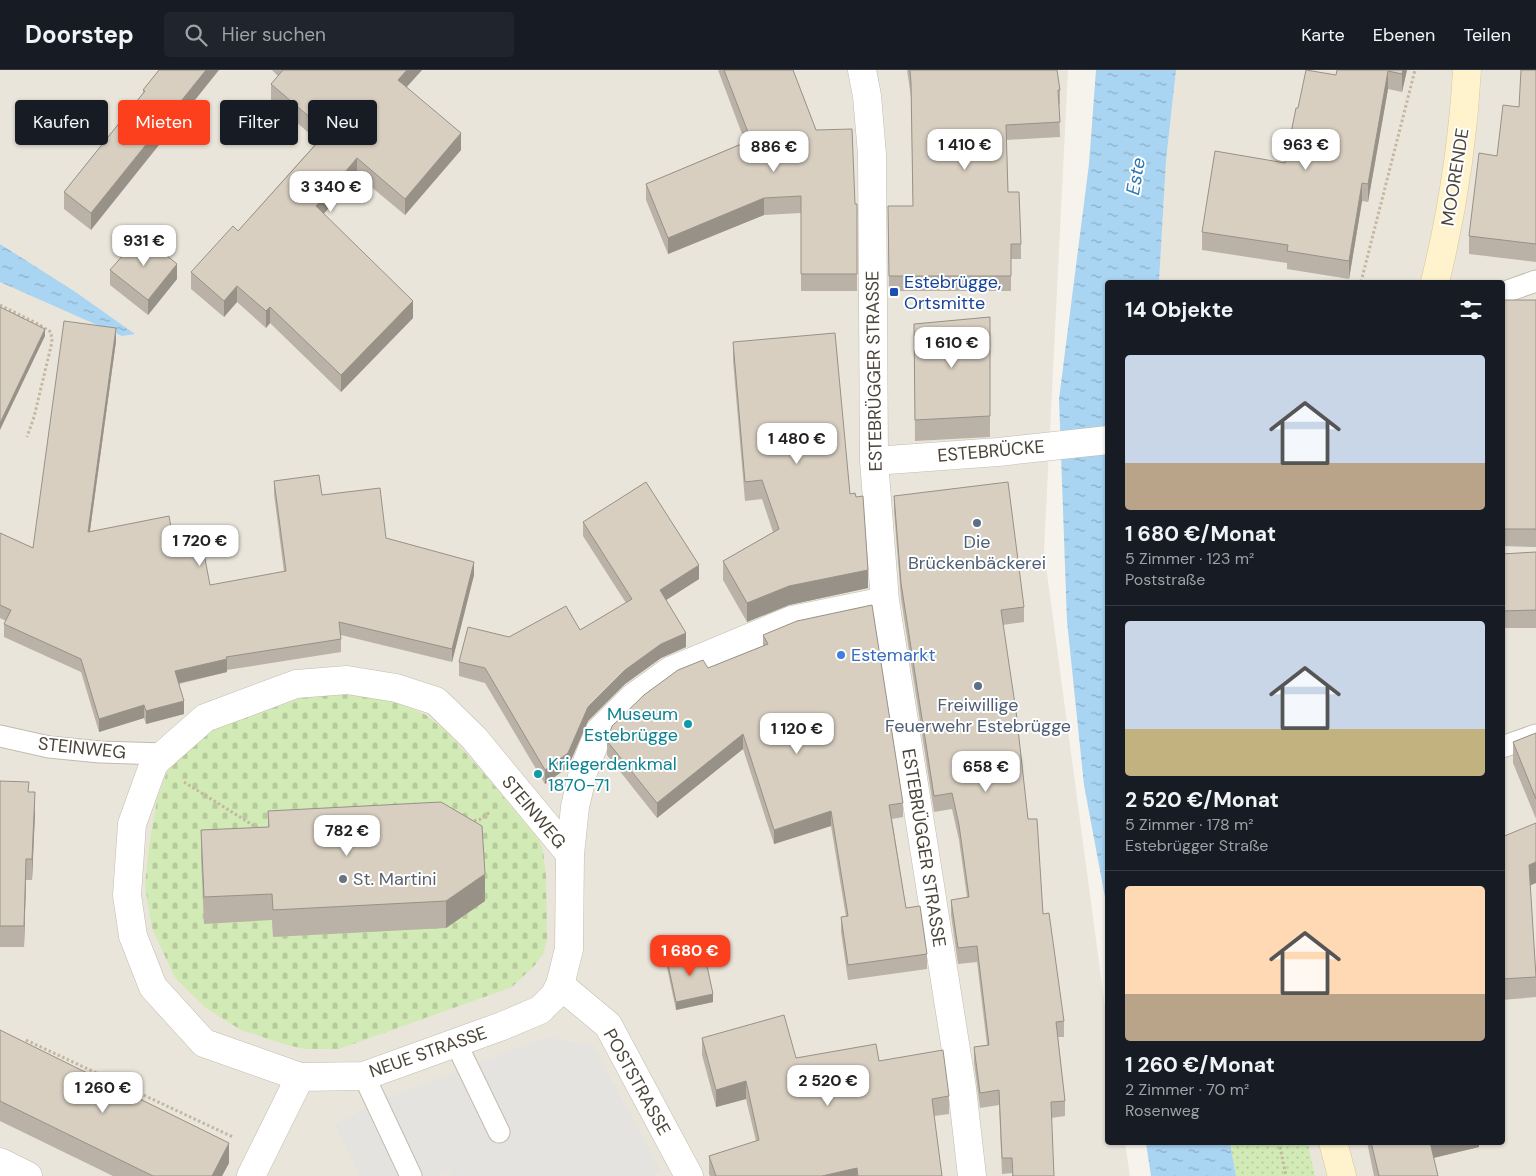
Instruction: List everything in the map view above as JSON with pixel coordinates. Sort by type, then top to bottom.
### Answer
[{"type":"street","name":"ESTEBRÜGGER STRASSE","points":[[862,70],[867,96],[872,154],[874,461],[885,602],[962,1088],[972,1176]]},
{"type":"street","name":"MOORENDE","points":[[1435,280],[1465,113],[1467,70]]},
{"type":"street","name":"ESTEBRÜCKE","points":[[874,461],[998,452],[1105,440]]},
{"type":"street","name":"STEINWEG","points":[[570,854],[575,807],[583,772],[599,732],[634,698],[670,670],[792,620],[885,602]]},
{"type":"street","name":"STEINWEG","points":[[300,1077],[204,1043],[153,987],[133,936],[127,896],[132,824],[159,759],[205,718],[296,684],[346,680],[396,688],[436,701],[474,738],[570,854]]},
{"type":"street","points":[[560,985],[569,949],[570,854]]},
{"type":"street","name":"NEUE STRASSE","points":[[300,1077],[364,1076],[456,1044],[540,1010],[554,996],[560,985]]},
{"type":"street","name":"POSTSTRASSE","points":[[560,985],[608,1025],[689,1176]]},
{"type":"street","points":[[250,1176],[300,1077]]},
{"type":"street","points":[[1334,1145],[1342,1176]]},
{"type":"street","points":[[0,1162],[28,1176]]},
{"type":"lane","points":[[1505,292],[1536,281]]},
{"type":"lane","points":[[1505,746],[1536,735]]},
{"type":"lane","name":"STEINWEG","points":[[0,736],[49,747],[159,759]]},
{"type":"lane","points":[[456,1044],[499,1132]]},
{"type":"lane","points":[[364,1076],[411,1176]]},
{"type":"path","points":[[1361,280],[1415,70]]},
{"type":"path","points":[[0,305],[51,332],[52,342],[34,417],[27,437]]},
{"type":"path","points":[[159,759],[263,832]]},
{"type":"path","points":[[460,822],[479,820],[517,791]]},
{"type":"path","points":[[26,1040],[263,1151]]},
{"type":"path","points":[[1280,1145],[1286,1176]]},
{"type":"shaded area","points":[[0,70],[1068,70],[1044,551],[1105,1007],[1105,1145],[1125,1145],[1130,1176],[0,1176]]},
{"type":"shaded area","points":[[1176,70],[1536,70],[1536,1176],[1315,1176],[1308,1145],[1505,1145],[1505,280],[1159,280],[1166,161]]},
{"type":"shaded area","points":[[546,1037],[593,1045],[661,1171],[652,1176],[451,1176],[448,1171],[439,1176],[360,1176],[334,1124],[394,1095]]},
{"type":"green space","points":[[357,692],[398,703],[426,715],[447,732],[539,840],[543,851],[546,876],[547,940],[543,954],[535,965],[512,987],[339,1049],[305,1049],[241,1030],[206,1008],[175,978],[152,928],[145,886],[149,847],[157,799],[167,772],[202,736],[236,716],[275,699]]},
{"type":"green space","points":[[1230,1145],[1308,1145],[1315,1176],[1236,1176]]},
{"type":"water","name":"Este","points":[[1096,70],[1176,70],[1166,161],[1159,280],[1105,280],[1105,897],[1084,785],[1067,621],[1059,399],[1089,164]]},
{"type":"water","points":[[0,244],[74,291],[135,334],[122,336],[0,282]]},
{"type":"water","points":[[1146,1145],[1230,1145],[1236,1176],[1151,1176]]},
{"type":"building","points":[[159,70],[206,70],[182,100],[138,100],[145,91],[143,90]]},
{"type":"building","points":[[283,70],[407,70],[398,80],[461,133],[405,199],[357,158],[316,206],[413,301],[341,375],[270,307],[266,311],[237,286],[224,301],[191,272],[233,226],[238,231],[315,145],[377,145],[377,100],[308,100],[308,116],[298,107],[298,100],[290,100],[271,84]]},
{"type":"building","points":[[724,70],[793,70],[816,130],[852,129],[855,204],[857,204],[857,274],[801,274],[801,196],[764,198],[668,238],[646,184],[751,140]]},
{"type":"building","points":[[910,70],[1057,70],[1060,90],[1058,90],[1060,122],[1006,125],[1008,192],[1019,192],[1021,244],[1011,244],[1011,276],[889,276],[888,206],[913,206]]},
{"type":"building","points":[[1306,70],[1336,75],[1337,70],[1403,70],[1402,74],[1388,71],[1368,184],[1362,183],[1349,261],[1287,251],[1288,245],[1202,232],[1215,151],[1285,163]]},
{"type":"building","points":[[1521,70],[1536,70],[1536,244],[1469,236],[1479,153],[1497,156],[1503,105],[1519,107]]},
{"type":"building","points":[[118,125],[118,145],[146,145],[91,213],[64,192],[102,145],[108,145],[108,137]]},
{"type":"building","points":[[141,235],[177,264],[148,300],[110,270]]},
{"type":"building","points":[[1505,300],[1536,300],[1536,529],[1505,529]]},
{"type":"building","points":[[0,307],[45,329],[0,423]]},
{"type":"building","points":[[990,317],[990,416],[915,420],[914,324]]},
{"type":"building","points":[[64,321],[116,328],[88,532],[169,516],[172,533],[199,528],[210,585],[286,571],[274,481],[319,475],[322,495],[380,488],[386,538],[474,562],[452,649],[339,622],[341,639],[226,657],[227,659],[175,671],[184,701],[146,711],[144,705],[99,719],[81,659],[4,624],[11,610],[0,605],[0,533],[33,548]]},
{"type":"building","points":[[835,333],[850,494],[855,493],[856,497],[863,496],[868,570],[789,586],[747,603],[723,561],[779,529],[762,480],[745,482],[733,342]]},
{"type":"building","points":[[646,482],[699,565],[660,590],[686,633],[661,644],[625,670],[588,707],[568,753],[545,770],[485,668],[459,662],[468,627],[509,637],[566,606],[580,630],[632,599],[583,522]]},
{"type":"building","points":[[1008,482],[1024,607],[1001,610],[1016,711],[1028,819],[1037,819],[1043,914],[1049,913],[1064,1021],[1056,1022],[1065,1101],[1051,1102],[1054,1176],[1013,1176],[1012,1158],[1002,1158],[999,1090],[980,1093],[974,1047],[989,1045],[977,946],[958,948],[951,900],[969,897],[959,825],[952,793],[934,796],[901,583],[894,496]]},
{"type":"building","points":[[1536,552],[1536,610],[1505,611],[1505,554]]},
{"type":"building","points":[[872,605],[903,803],[889,805],[906,908],[920,906],[927,954],[848,965],[841,917],[848,916],[831,811],[774,830],[743,734],[657,803],[607,741],[612,726],[644,695],[678,670],[703,660],[708,668],[768,644],[763,635],[797,621]]},
{"type":"building","points":[[1536,733],[1536,799],[1513,742]]},
{"type":"building","points":[[0,781],[29,782],[28,792],[35,792],[32,859],[26,859],[24,926],[0,926]]},
{"type":"building","name":"St. Martini","points":[[441,802],[482,826],[485,874],[446,901],[273,910],[272,894],[204,897],[201,830],[269,827],[268,811]]},
{"type":"building","points":[[1536,823],[1536,862],[1529,865],[1536,977],[1505,979],[1505,836]]},
{"type":"building","points":[[704,952],[713,994],[676,1002],[667,960]]},
{"type":"building","points":[[784,1015],[796,1058],[876,1044],[879,1061],[943,1050],[949,1096],[932,1099],[942,1176],[858,1176],[857,1168],[822,1176],[716,1176],[709,1156],[759,1140],[746,1081],[716,1090],[702,1038]]},
{"type":"building","points":[[0,1030],[229,1143],[212,1176],[153,1176],[0,1101]]},
{"type":"building","points":[[1372,1145],[1431,1145],[1438,1176],[1379,1176]]},
{"type":"place","name":"Estebrügge, Ortsmitte","points":[[894,292]]},
{"type":"place","name":"Die Brückenbäckerei","points":[[977,523]]},
{"type":"place","name":"Estemarkt","points":[[841,655]]},
{"type":"place","name":"Freiwillige Feuerwehr Estebrügge","points":[[978,686]]},
{"type":"place","name":"Museum Estebrügge","points":[[688,724]]},
{"type":"place","name":"Kriegerdenkmal 1870-71","points":[[538,774]]},
{"type":"place","name":"St. Martini","points":[[343,879]]}]
